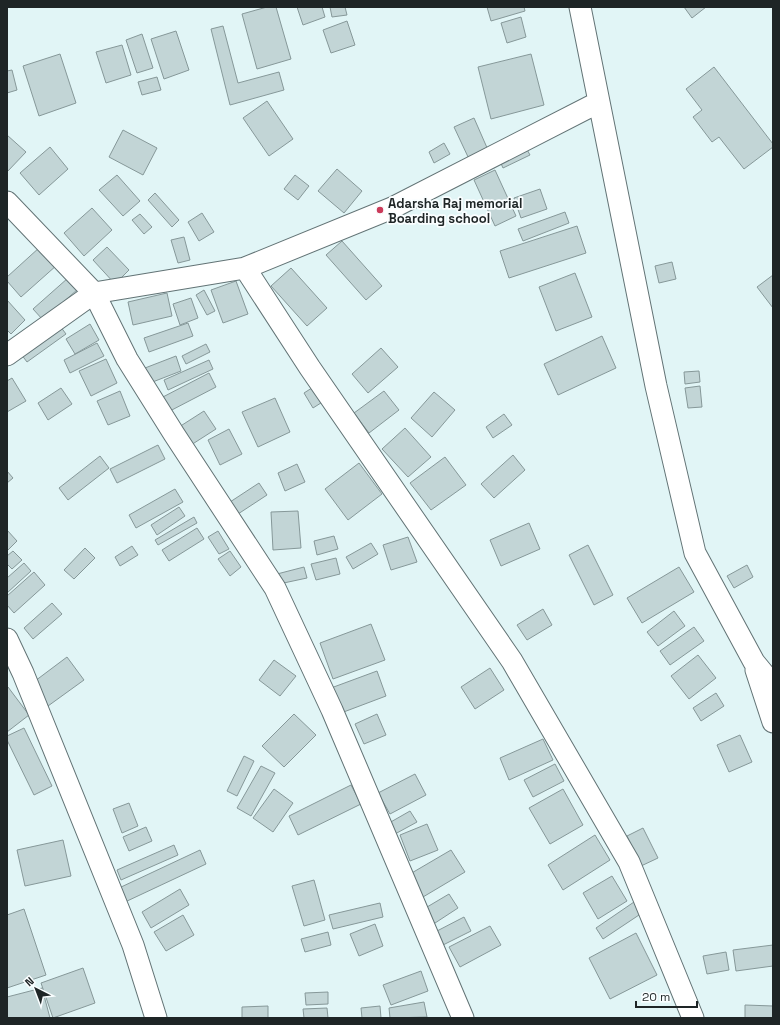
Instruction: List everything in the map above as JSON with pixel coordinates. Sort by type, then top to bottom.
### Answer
[{"type":"street","points":[[580,7],[656,386],[695,553],[754,662],[773,722]]},
{"type":"street","points":[[7,355],[94,293],[245,268],[392,208],[599,102]]},
{"type":"street","points":[[7,202],[94,293],[127,360],[275,588],[332,710],[463,1018]]},
{"type":"street","points":[[245,268],[310,368],[512,661],[629,862],[693,1018]]},
{"type":"street","points":[[7,639],[23,673],[133,945],[156,1018]]},
{"type":"street","points":[[754,662],[773,685]]},
{"type":"building","points":[[267,7],[276,7],[291,59],[257,69],[242,14]]},
{"type":"building","points":[[297,7],[322,7],[325,17],[303,25]]},
{"type":"building","points":[[330,7],[345,7],[347,15],[332,17]]},
{"type":"building","points":[[487,7],[524,7],[525,11],[491,21]]},
{"type":"building","points":[[684,7],[706,7],[692,18]]},
{"type":"building","points":[[521,17],[526,37],[507,43],[501,23]]},
{"type":"building","points":[[347,21],[355,45],[331,53],[323,30]]},
{"type":"building","points":[[223,26],[238,83],[279,72],[284,90],[230,105],[211,29]]},
{"type":"building","points":[[176,31],[189,70],[164,79],[151,39]]},
{"type":"building","points":[[142,34],[153,68],[137,73],[126,40]]},
{"type":"building","points":[[122,45],[131,75],[106,83],[96,52]]},
{"type":"building","points":[[60,54],[76,103],[39,116],[23,66]]},
{"type":"building","points":[[531,54],[544,105],[491,119],[478,67]]},
{"type":"building","points":[[714,67],[773,144],[773,147],[744,169],[719,137],[712,142],[693,117],[702,110],[686,89]]},
{"type":"building","points":[[12,70],[17,90],[7,93],[7,71]]},
{"type":"building","points":[[157,77],[161,90],[142,95],[138,82]]},
{"type":"building","points":[[267,101],[293,139],[269,156],[243,118]]},
{"type":"building","points":[[474,118],[488,150],[469,159],[454,127]]},
{"type":"building","points":[[123,130],[157,148],[143,175],[109,157]]},
{"type":"building","points":[[7,135],[26,152],[7,172]]},
{"type":"building","points":[[444,143],[450,154],[434,163],[429,152]]},
{"type":"building","points":[[524,144],[530,155],[503,168],[498,157]]},
{"type":"building","points":[[50,147],[68,169],[39,195],[20,173]]},
{"type":"building","points":[[337,169],[362,191],[344,213],[318,191]]},
{"type":"building","points":[[495,170],[516,216],[495,226],[474,180]]},
{"type":"building","points":[[117,175],[140,201],[123,216],[99,190]]},
{"type":"building","points":[[295,175],[309,186],[298,200],[284,189]]},
{"type":"building","points":[[540,189],[547,209],[521,218],[514,198]]},
{"type":"building","points":[[155,193],[179,220],[172,227],[148,200]]},
{"type":"building","points":[[92,208],[112,230],[84,256],[64,233]]},
{"type":"building","points":[[565,212],[569,223],[523,241],[518,229]]},
{"type":"building","points":[[202,213],[214,232],[199,241],[188,222]]},
{"type":"building","points":[[140,214],[152,227],[144,234],[132,220]]},
{"type":"building","points":[[577,226],[586,253],[509,278],[500,251]]},
{"type":"building","points":[[184,237],[190,260],[178,263],[171,240]]},
{"type":"building","points":[[342,241],[382,286],[366,300],[326,255]]},
{"type":"building","points":[[40,247],[57,265],[21,297],[7,281],[7,277]]},
{"type":"building","points":[[107,247],[129,270],[115,284],[93,260]]},
{"type":"building","points":[[672,262],[676,279],[659,283],[655,266]]},
{"type":"building","points":[[291,268],[327,308],[307,326],[271,286]]},
{"type":"building","points":[[575,273],[592,317],[556,331],[539,287]]},
{"type":"building","points":[[773,275],[773,308],[757,287]]},
{"type":"building","points":[[68,278],[78,289],[43,320],[33,309]]},
{"type":"building","points":[[236,281],[248,314],[223,323],[211,290]]},
{"type":"building","points":[[204,290],[215,311],[207,315],[196,295]]},
{"type":"building","points":[[167,293],[172,316],[133,325],[128,302]]},
{"type":"building","points":[[191,298],[198,318],[180,325],[173,304]]},
{"type":"building","points":[[7,300],[25,320],[11,334],[7,330]]},
{"type":"building","points":[[188,323],[193,336],[149,352],[144,338]]},
{"type":"building","points":[[90,324],[99,340],[75,354],[66,339]]},
{"type":"building","points":[[60,326],[66,334],[27,362],[21,354]]},
{"type":"building","points":[[602,336],[616,368],[558,395],[544,364]]},
{"type":"building","points":[[97,343],[104,356],[70,373],[64,360]]},
{"type":"building","points":[[206,344],[210,352],[186,364],[182,356]]},
{"type":"building","points":[[381,348],[398,367],[368,393],[352,374]]},
{"type":"building","points":[[176,356],[181,371],[150,383],[145,368]]},
{"type":"building","points":[[106,359],[117,383],[91,396],[79,371]]},
{"type":"building","points":[[209,360],[213,369],[168,390],[164,380]]},
{"type":"building","points":[[699,371],[700,382],[685,384],[684,372]]},
{"type":"building","points":[[209,373],[216,387],[168,412],[161,398]]},
{"type":"building","points":[[12,378],[26,401],[7,412],[7,381]]},
{"type":"building","points":[[315,386],[324,401],[313,408],[304,393]]},
{"type":"building","points":[[700,386],[702,407],[688,408],[685,388]]},
{"type":"building","points":[[61,388],[72,404],[48,420],[38,403]]},
{"type":"building","points":[[120,391],[130,416],[108,425],[97,401]]},
{"type":"building","points":[[384,391],[399,410],[369,433],[354,413]]},
{"type":"building","points":[[434,392],[455,410],[432,437],[411,418]]},
{"type":"building","points":[[275,398],[290,432],[258,447],[242,412]]},
{"type":"building","points":[[204,411],[216,429],[191,445],[179,427]]},
{"type":"building","points":[[504,414],[512,425],[493,438],[486,427]]},
{"type":"building","points":[[405,428],[431,457],[408,477],[382,449]]},
{"type":"building","points":[[229,429],[242,454],[220,465],[208,440]]},
{"type":"building","points":[[158,445],[165,459],[117,483],[110,469]]},
{"type":"building","points":[[513,455],[525,470],[494,498],[481,484]]},
{"type":"building","points":[[100,456],[109,468],[68,500],[59,488]]},
{"type":"building","points":[[445,457],[466,485],[431,510],[410,483]]},
{"type":"building","points":[[359,463],[382,494],[348,520],[325,489]]},
{"type":"building","points":[[297,464],[305,482],[285,491],[278,473]]},
{"type":"building","points":[[7,471],[13,478],[7,483]]},
{"type":"building","points":[[259,483],[267,495],[238,514],[230,502]]},
{"type":"building","points":[[175,489],[183,502],[136,528],[129,515]]},
{"type":"building","points":[[179,507],[185,516],[157,535],[151,525]]},
{"type":"building","points":[[298,511],[301,548],[273,550],[271,512]]},
{"type":"building","points":[[194,517],[197,523],[158,545],[155,540]]},
{"type":"building","points":[[529,523],[540,549],[501,566],[490,540]]},
{"type":"building","points":[[197,528],[204,539],[169,561],[162,550]]},
{"type":"building","points":[[7,530],[17,541],[7,551]]},
{"type":"building","points":[[218,531],[229,549],[219,554],[208,537]]},
{"type":"building","points":[[334,536],[338,549],[317,555],[314,541]]},
{"type":"building","points":[[408,537],[417,562],[391,570],[383,545]]},
{"type":"building","points":[[371,543],[378,554],[353,569],[346,557]]},
{"type":"building","points":[[588,545],[613,595],[594,605],[569,555]]},
{"type":"building","points":[[132,546],[138,555],[120,566],[115,557]]},
{"type":"building","points":[[85,548],[95,558],[74,579],[64,570]]},
{"type":"building","points":[[13,551],[22,560],[12,569],[7,564],[7,556]]},
{"type":"building","points":[[230,551],[241,567],[230,576],[218,559]]},
{"type":"building","points":[[336,558],[340,574],[316,580],[311,564]]},
{"type":"building","points":[[24,563],[31,571],[7,593],[7,578]]},
{"type":"building","points":[[747,565],[753,577],[734,588],[727,576]]},
{"type":"building","points":[[304,567],[307,578],[279,584],[277,574]]},
{"type":"building","points":[[679,567],[694,592],[642,623],[627,598]]},
{"type":"building","points":[[34,572],[45,585],[14,613],[7,605],[7,596]]},
{"type":"building","points":[[52,603],[62,614],[33,639],[24,628]]},
{"type":"building","points":[[543,609],[552,625],[527,640],[517,625]]},
{"type":"building","points":[[674,611],[685,626],[658,646],[647,632]]},
{"type":"building","points":[[371,624],[385,660],[333,679],[320,643]]},
{"type":"building","points":[[694,627],[704,641],[670,665],[660,651]]},
{"type":"building","points":[[698,655],[716,678],[689,699],[671,676]]},
{"type":"building","points":[[67,657],[84,680],[48,706],[31,684]]},
{"type":"building","points":[[274,660],[296,676],[280,696],[259,680]]},
{"type":"building","points":[[490,668],[504,690],[475,709],[461,687]]},
{"type":"building","points":[[377,671],[386,696],[341,713],[331,688]]},
{"type":"building","points":[[8,687],[29,715],[7,732],[7,688]]},
{"type":"building","points":[[716,693],[724,706],[701,721],[693,708]]},
{"type":"building","points":[[294,714],[316,735],[284,767],[262,746]]},
{"type":"building","points":[[377,714],[386,735],[364,744],[355,724]]},
{"type":"building","points":[[24,728],[52,786],[34,795],[7,740],[7,736]]},
{"type":"building","points":[[740,735],[752,762],[729,772],[717,745]]},
{"type":"building","points":[[543,739],[553,760],[509,780],[500,758]]},
{"type":"building","points":[[244,756],[254,761],[237,796],[227,791]]},
{"type":"building","points":[[555,764],[564,781],[533,797],[524,780]]},
{"type":"building","points":[[261,766],[275,773],[251,816],[237,808]]},
{"type":"building","points":[[415,774],[426,795],[390,814],[378,793]]},
{"type":"building","points":[[351,785],[361,804],[298,835],[289,816]]},
{"type":"building","points":[[274,789],[293,803],[273,832],[253,818]]},
{"type":"building","points":[[563,789],[583,825],[550,844],[529,808]]},
{"type":"building","points":[[129,803],[138,826],[122,833],[113,809]]},
{"type":"building","points":[[410,811],[417,822],[395,834],[389,823]]},
{"type":"building","points":[[427,824],[438,850],[410,861],[400,835]]},
{"type":"building","points":[[146,827],[152,841],[129,851],[123,837]]},
{"type":"building","points":[[643,828],[658,858],[641,866],[627,836]]},
{"type":"building","points":[[595,835],[610,860],[563,890],[548,865]]},
{"type":"building","points":[[63,840],[71,876],[25,886],[17,850]]},
{"type":"building","points":[[174,845],[178,855],[121,880],[117,870]]},
{"type":"building","points":[[200,850],[206,864],[125,902],[119,888]]},
{"type":"building","points":[[451,850],[465,872],[423,897],[410,874]]},
{"type":"building","points":[[612,876],[627,901],[598,919],[583,893]]},
{"type":"building","points":[[314,880],[325,920],[304,926],[292,886]]},
{"type":"building","points":[[180,889],[189,905],[151,928],[142,912]]},
{"type":"building","points":[[449,894],[458,908],[432,925],[422,910]]},
{"type":"building","points":[[634,902],[642,913],[603,939],[596,928]]},
{"type":"building","points":[[380,903],[383,917],[333,929],[329,915]]},
{"type":"building","points":[[24,909],[46,975],[7,988],[7,915]]},
{"type":"building","points":[[183,915],[194,935],[166,951],[154,932]]},
{"type":"building","points":[[464,917],[471,931],[443,945],[437,931]]},
{"type":"building","points":[[375,924],[383,946],[359,956],[350,934]]},
{"type":"building","points":[[490,926],[501,945],[460,967],[449,947]]},
{"type":"building","points":[[328,932],[331,945],[305,952],[301,939]]},
{"type":"building","points":[[636,933],[657,975],[610,999],[589,958]]},
{"type":"building","points":[[773,945],[773,966],[736,971],[733,950]]},
{"type":"building","points":[[726,952],[729,970],[707,974],[703,956]]},
{"type":"building","points":[[83,968],[95,1003],[53,1018],[41,983]]},
{"type":"building","points":[[421,971],[428,991],[391,1005],[383,985]]},
{"type":"building","points":[[42,988],[50,1018],[7,1018],[7,997]]},
{"type":"building","points":[[328,992],[328,1004],[306,1005],[305,993]]},
{"type":"building","points":[[424,1002],[427,1017],[390,1018],[389,1008]]},
{"type":"building","points":[[745,1005],[773,1006],[773,1018],[745,1018]]},
{"type":"building","points":[[268,1006],[268,1018],[242,1018],[242,1007]]},
{"type":"building","points":[[380,1006],[381,1018],[362,1018],[361,1008]]},
{"type":"building","points":[[327,1008],[328,1018],[304,1018],[303,1009]]},
{"type":"place","name":"Adarsha Raj memorial Boarding school","points":[[380,210]]}]
